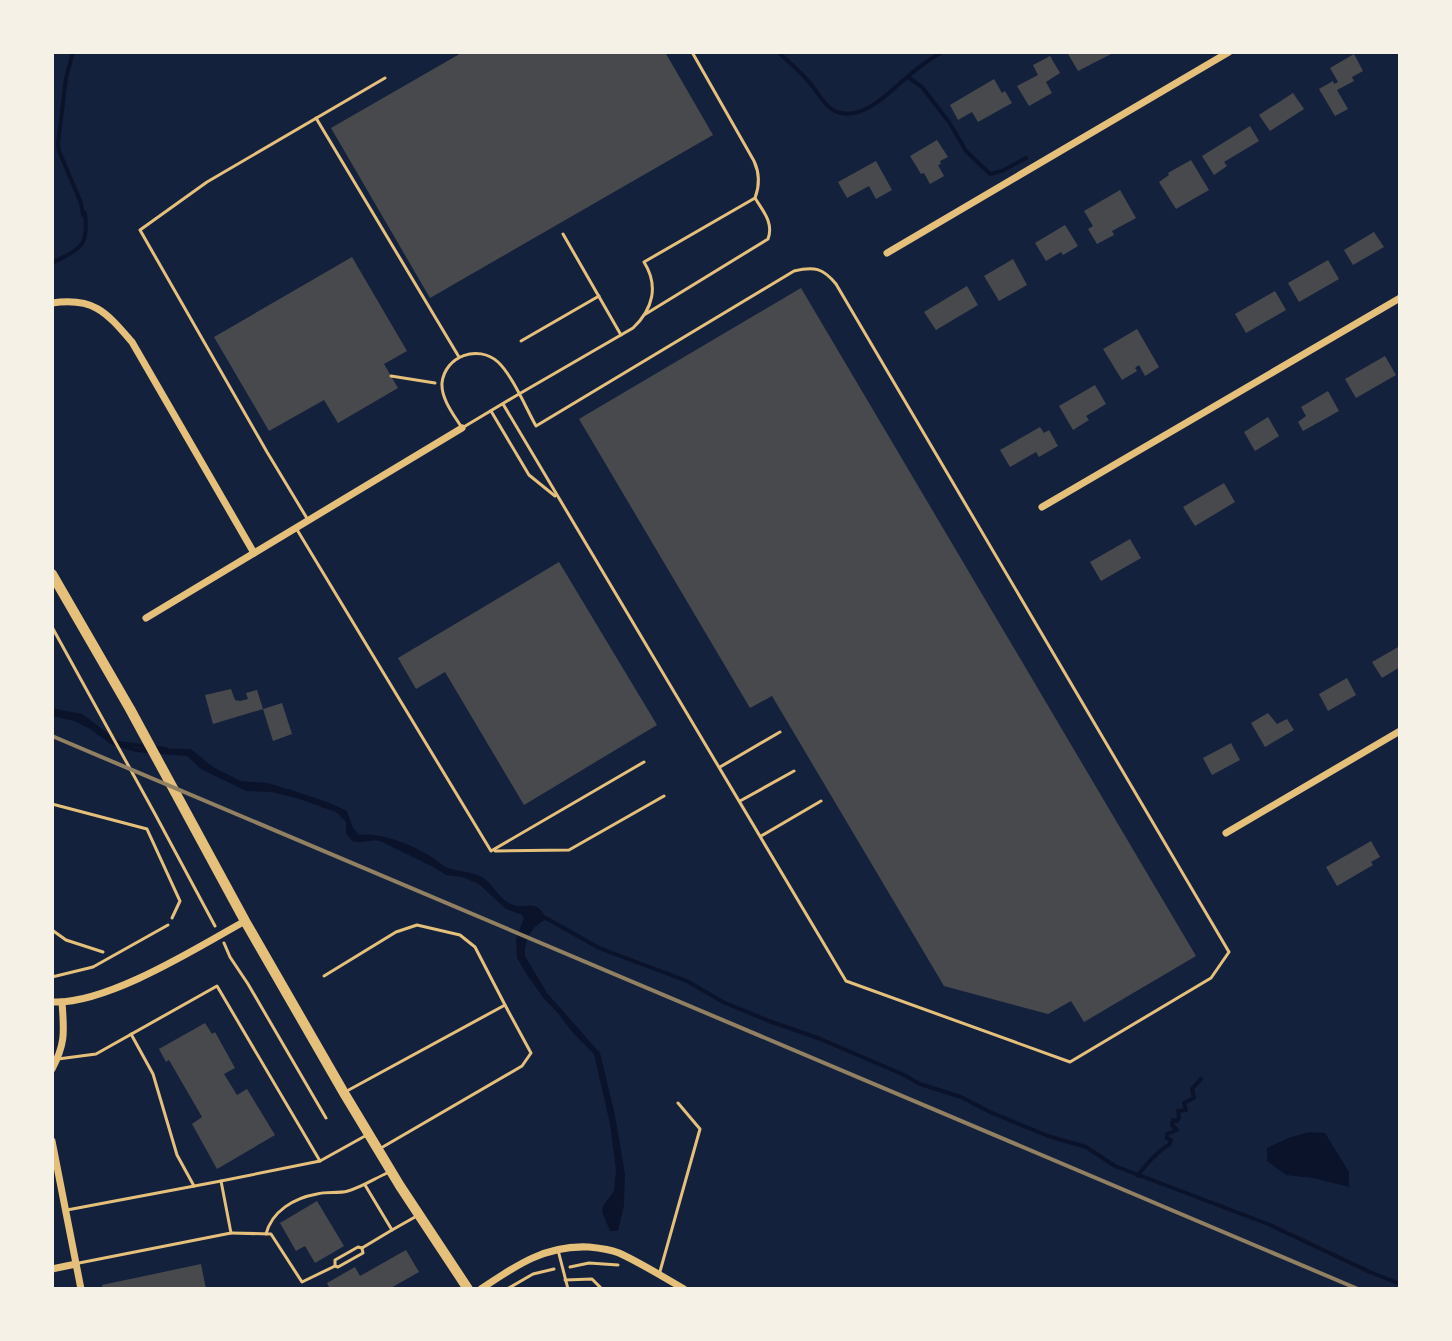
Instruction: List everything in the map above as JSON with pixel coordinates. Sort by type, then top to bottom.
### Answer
[{"type":"main road","points":[[52,574],[130,709],[245,921],[377,1150],[468,1289]]},
{"type":"street","points":[[887,253],[1229,52]]},
{"type":"street","points":[[1042,507],[1400,298]]},
{"type":"street","points":[[52,303],[70,300],[93,305],[132,342],[254,553]]},
{"type":"street","points":[[146,618],[462,428]]},
{"type":"street","points":[[1226,833],[1400,731]]},
{"type":"street","points":[[52,1002],[87,998],[110,991],[245,921]]},
{"type":"street","points":[[52,1069],[63,1046],[62,1002]]},
{"type":"street","points":[[52,1141],[81,1289]]},
{"type":"street","points":[[481,1289],[522,1261],[558,1248],[584,1247],[614,1251],[684,1289]]},
{"type":"street","points":[[52,1269],[76,1264]]},
{"type":"lane","points":[[503,404],[846,981],[1070,1062],[1211,978],[1229,952],[828,274],[816,269],[794,271],[536,426],[519,394],[499,363],[480,353],[459,357],[450,364],[442,384],[444,395],[462,428],[519,394],[633,328],[649,308],[653,292],[651,276],[644,262],[755,198],[759,189],[758,170],[692,52]]},
{"type":"lane","points":[[308,520],[140,230],[207,182],[385,78]]},
{"type":"lane","points":[[316,118],[459,357]]},
{"type":"lane","points":[[644,315],[768,239],[769,222],[755,198]]},
{"type":"lane","points":[[563,234],[621,335]]},
{"type":"lane","points":[[521,341],[599,296]]},
{"type":"lane","points":[[491,411],[529,475],[559,499]]},
{"type":"lane","points":[[296,528],[491,851]]},
{"type":"lane","points":[[720,767],[780,732]]},
{"type":"lane","points":[[491,851],[644,762]]},
{"type":"lane","points":[[740,801],[794,771]]},
{"type":"lane","points":[[491,851],[569,850],[664,796]]},
{"type":"lane","points":[[761,836],[821,801]]},
{"type":"lane","points":[[52,977],[93,967],[168,925]]},
{"type":"lane","points":[[324,976],[396,932],[417,925],[460,935],[475,947],[531,1053],[522,1066],[377,1150]]},
{"type":"lane","points":[[58,1059],[96,1054],[217,986],[320,1161]]},
{"type":"lane","points":[[344,1093],[505,1005]]},
{"type":"lane","points":[[131,1034],[153,1074],[177,1155],[194,1186]]},
{"type":"lane","points":[[659,1275],[700,1129],[678,1103]]},
{"type":"lane","points":[[65,1210],[320,1161],[369,1134]]},
{"type":"lane","points":[[266,1234],[275,1214],[301,1198],[319,1193],[343,1192],[365,1185],[391,1171]]},
{"type":"lane","points":[[221,1181],[231,1233]]},
{"type":"lane","points":[[365,1185],[392,1230]]},
{"type":"lane","points":[[335,1266],[335,1260],[419,1215]]},
{"type":"lane","points":[[76,1264],[231,1233],[271,1234],[302,1282],[363,1253],[362,1248]]},
{"type":"lane","points":[[558,1248],[568,1289]]},
{"type":"lane","points":[[565,1280],[592,1279],[602,1289]]},
{"type":"path","points":[[391,376],[442,384]]},
{"type":"path","points":[[52,627],[230,957],[326,1118]]},
{"type":"path","points":[[52,804],[147,829],[180,901],[168,925]]},
{"type":"path","points":[[52,930],[66,940],[114,956]]},
{"type":"water","points":[[52,708],[82,714],[120,742],[135,748],[191,749],[213,767],[241,781],[267,783],[330,803],[347,811],[359,835],[376,835],[405,843],[446,867],[482,877],[509,903],[534,906],[542,911],[546,918],[528,936],[525,956],[547,993],[600,1053],[625,1174],[624,1205],[618,1231],[610,1231],[602,1212],[614,1191],[616,1170],[610,1124],[594,1054],[545,1000],[517,958],[516,939],[524,918],[522,915],[506,909],[479,884],[446,875],[380,841],[352,841],[346,833],[346,822],[336,812],[272,792],[246,791],[201,769],[187,756],[136,752],[112,745],[74,721],[52,716]]},
{"type":"water","points":[[1309,1132],[1325,1133],[1349,1172],[1349,1187],[1286,1175],[1267,1161],[1267,1148]]},
{"type":"building","points":[[463,52],[665,52],[713,135],[430,298],[331,128]]},
{"type":"building","points":[[1067,52],[1115,52],[1078,71]]},
{"type":"building","points":[[1354,54],[1363,71],[1352,77],[1354,81],[1337,90],[1348,109],[1335,116],[1319,89],[1333,81],[1334,84],[1338,82],[1330,68]]},
{"type":"building","points":[[1050,56],[1060,73],[1046,82],[1052,93],[1029,106],[1017,86],[1038,75],[1033,65]]},
{"type":"building","points":[[994,79],[1012,103],[978,122],[972,112],[958,120],[950,105]]},
{"type":"building","points":[[1293,93],[1304,109],[1270,131],[1259,115]]},
{"type":"building","points":[[1250,126],[1259,141],[1224,162],[1227,166],[1214,175],[1202,156]]},
{"type":"building","points":[[937,140],[948,157],[938,165],[944,176],[930,184],[910,156]]},
{"type":"building","points":[[1191,160],[1209,190],[1176,209],[1159,182]]},
{"type":"building","points":[[876,161],[892,190],[876,199],[869,186],[847,198],[838,182]]},
{"type":"building","points":[[1120,190],[1136,218],[1112,231],[1114,235],[1097,244],[1088,229],[1093,226],[1084,211]]},
{"type":"building","points":[[1065,225],[1078,246],[1046,261],[1035,243]]},
{"type":"building","points":[[1374,232],[1384,247],[1353,265],[1344,250]]},
{"type":"building","points":[[352,257],[407,351],[384,364],[398,388],[338,423],[324,400],[269,431],[214,337]]},
{"type":"building","points":[[1013,259],[1027,285],[999,301],[984,276]]},
{"type":"building","points":[[1328,260],[1339,279],[1299,302],[1288,283]]},
{"type":"building","points":[[967,286],[978,305],[936,330],[924,312]]},
{"type":"building","points":[[801,288],[1196,956],[1084,1022],[1071,1001],[1048,1014],[944,986],[772,696],[750,708],[579,419]]},
{"type":"building","points":[[1275,291],[1286,310],[1246,333],[1235,314]]},
{"type":"building","points":[[1137,329],[1159,367],[1145,376],[1139,365],[1135,368],[1137,371],[1122,380],[1103,349]]},
{"type":"building","points":[[1385,356],[1396,375],[1356,398],[1345,379]]},
{"type":"building","points":[[1095,385],[1106,404],[1086,416],[1089,420],[1073,430],[1059,406]]},
{"type":"building","points":[[1328,391],[1339,411],[1303,431],[1298,422],[1306,416],[1301,407]]},
{"type":"building","points":[[1268,417],[1279,436],[1255,451],[1244,432]]},
{"type":"building","points":[[1040,427],[1044,433],[1049,430],[1058,446],[1039,457],[1036,452],[1010,467],[1000,450]]},
{"type":"building","points":[[1224,483],[1235,502],[1195,526],[1183,507]]},
{"type":"building","points":[[1130,539],[1141,558],[1101,581],[1090,562]]},
{"type":"building","points":[[559,562],[657,725],[524,805],[445,672],[416,689],[398,658]]},
{"type":"building","points":[[1400,646],[1400,667],[1382,678],[1372,662]]},
{"type":"building","points":[[1347,678],[1356,695],[1328,711],[1319,694]]},
{"type":"building","points":[[231,689],[235,700],[240,701],[248,699],[246,693],[257,690],[263,709],[213,724],[205,695]]},
{"type":"building","points":[[282,703],[292,734],[273,741],[263,709]]},
{"type":"building","points":[[1268,713],[1277,724],[1287,719],[1294,730],[1265,747],[1251,723]]},
{"type":"building","points":[[1231,743],[1240,760],[1212,775],[1203,758]]},
{"type":"building","points":[[1371,841],[1380,857],[1371,862],[1373,865],[1337,886],[1326,867]]},
{"type":"building","points":[[205,1023],[212,1034],[215,1032],[235,1068],[224,1074],[237,1095],[247,1089],[275,1135],[217,1169],[192,1124],[202,1117],[169,1060],[166,1062],[159,1049]]},
{"type":"building","points":[[317,1201],[344,1246],[315,1263],[305,1246],[296,1251],[280,1223]]},
{"type":"building","points":[[406,1250],[419,1272],[389,1289],[330,1289],[327,1283],[355,1267],[360,1276]]},
{"type":"building","points":[[201,1264],[206,1289],[103,1289],[102,1285]]},
{"type":"waterway","points":[[52,263],[80,246],[86,225],[85,213],[83,215],[58,144],[66,78],[73,52]]},
{"type":"waterway","points":[[778,52],[806,78],[829,107],[844,114],[876,103],[942,52]]},
{"type":"waterway","points":[[908,77],[922,87],[949,122],[966,151],[990,174],[1026,158]]},
{"type":"waterway","points":[[119,743],[166,749]]},
{"type":"waterway","points":[[542,919],[546,918],[599,948],[687,981],[723,1002],[818,1038],[1048,1136],[1086,1147],[1115,1166],[1268,1224],[1400,1284]]},
{"type":"waterway","points":[[1138,1176],[1169,1145],[1171,1140],[1167,1134],[1177,1130],[1172,1125],[1173,1120],[1179,1118],[1178,1111],[1186,1110],[1184,1103],[1194,1098],[1192,1089],[1201,1079]]},
{"type":"railway","points":[[52,736],[1358,1289]]}]
